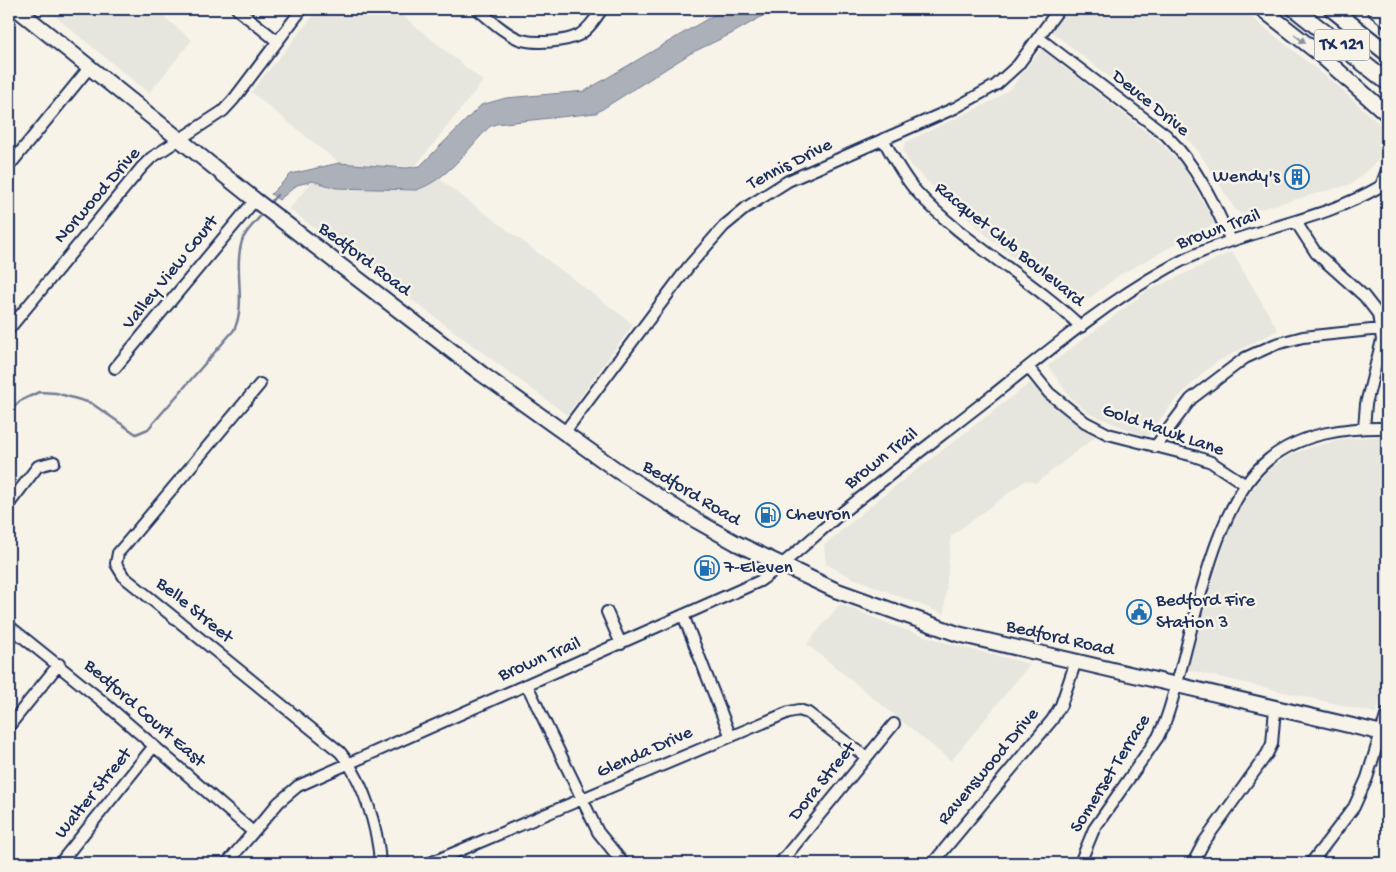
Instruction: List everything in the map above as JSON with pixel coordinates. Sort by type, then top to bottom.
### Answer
[{"type":"highway","name":"TX 121","points":[[1295,9],[1387,82]]},
{"type":"highway","points":[[1332,9],[1387,53]]},
{"type":"highway","points":[[1375,9],[1387,19]]},
{"type":"main road","name":"Bedford Road","points":[[18,9],[178,140],[482,374],[564,433],[697,521],[782,566],[835,590],[958,634],[1384,733]]},
{"type":"main road","points":[[1262,9],[1317,52],[1385,112]]},
{"type":"street","points":[[237,9],[277,41]]},
{"type":"street","name":"Norwood Drive","points":[[9,329],[142,167],[178,140],[223,111],[249,82],[302,9]]},
{"type":"street","points":[[483,10],[517,38],[549,41],[578,35],[587,29],[602,9]]},
{"type":"street","name":"Tennis Drive","points":[[564,433],[688,266],[724,226],[770,192],[883,139],[955,108],[996,85],[1018,65],[1059,9]]},
{"type":"street","name":"Deuce Drive","points":[[1039,38],[1162,132],[1178,148],[1203,182],[1231,241]]},
{"type":"street","points":[[9,166],[90,68]]},
{"type":"street","name":"Racquet Club Boulevard","points":[[883,139],[899,169],[935,210],[1056,304],[1081,327]]},
{"type":"street","name":"Brown Trail","points":[[227,863],[279,802],[298,786],[347,762],[621,644],[760,581],[782,566],[844,511],[1028,367],[1081,327],[1170,267],[1231,241],[1296,222],[1350,202],[1384,185],[1387,170]]},
{"type":"street","name":"Valley View Court","points":[[116,368],[262,205]]},
{"type":"street","points":[[1296,222],[1316,253],[1374,307],[1381,329],[1382,340],[1366,404],[1364,428]]},
{"type":"street","points":[[1155,447],[1191,399],[1245,358],[1276,344],[1303,337],[1381,329]]},
{"type":"street","name":"Gold Hawk Lane","points":[[1028,367],[1049,393],[1080,418],[1108,434],[1211,462],[1246,485]]},
{"type":"street","name":"Belle Street","points":[[260,384],[118,553],[116,564],[124,577],[340,752],[347,762],[375,827],[380,863]]},
{"type":"street","name":"Somerset Terrace","points":[[1080,863],[1094,829],[1158,737],[1170,708],[1175,685],[1215,551],[1236,501],[1246,485],[1268,460],[1282,450],[1319,435],[1364,428],[1387,428]]},
{"type":"street","points":[[9,504],[38,466],[54,462]]},
{"type":"street","points":[[607,612],[621,644]]},
{"type":"street","points":[[683,615],[730,735]]},
{"type":"street","name":"Bedford Court East","points":[[9,626],[59,664],[253,832]]},
{"type":"street","name":"Ravenswood Drive","points":[[933,863],[1052,720],[1061,705],[1076,661]]},
{"type":"street","points":[[9,726],[59,664]]},
{"type":"street","points":[[527,685],[598,832],[623,863]]},
{"type":"street","points":[[1193,863],[1204,842],[1267,754],[1272,744],[1275,708]]},
{"type":"street","name":"Glenda Drive","points":[[430,863],[582,800],[730,735],[789,712],[799,710],[816,717],[866,757]]},
{"type":"street","points":[[1310,863],[1354,807],[1384,733],[1387,713]]},
{"type":"street","name":"Dora Street","points":[[780,863],[894,724]]},
{"type":"street","name":"Walter Street","points":[[60,863],[154,746]]},
{"type":"shaded area","points":[[46,9],[154,9],[192,40],[149,93]]},
{"type":"shaded area","points":[[319,9],[394,9],[483,81],[415,167],[339,163],[251,92]]},
{"type":"shaded area","points":[[724,9],[775,9],[731,34],[691,53],[596,113],[496,124],[489,127],[447,172],[416,190],[336,188],[313,181],[297,185],[279,200],[271,194],[291,174],[339,163],[407,168],[420,166],[481,105],[506,98],[585,91]]},
{"type":"shaded area","points":[[1068,9],[1241,9],[1339,87],[1387,131],[1387,152],[1352,184],[1241,214],[1235,209],[1199,152],[1183,134],[1052,32]]},
{"type":"shaded area","points":[[1041,49],[1162,144],[1184,168],[1215,224],[1118,276],[1079,306],[1057,286],[1019,262],[993,241],[911,166],[903,151],[906,142],[995,100],[1012,87]]},
{"type":"shaded area","points":[[439,179],[633,324],[567,415],[289,209],[313,181],[336,188],[416,190]]},
{"type":"shaded area","points":[[1232,252],[1278,330],[1218,361],[1203,373],[1171,405],[1147,437],[1088,413],[1071,398],[1048,366],[1147,291]]},
{"type":"shaded area","points":[[1030,383],[1095,437],[1036,483],[1026,480],[951,536],[944,614],[851,577],[826,564],[824,545],[879,499]]},
{"type":"shaded area","points":[[1387,436],[1387,677],[1376,713],[1188,670],[1201,618],[1232,521],[1248,495],[1266,472],[1286,457],[1312,447],[1345,439]]},
{"type":"shaded area","points":[[840,604],[897,627],[953,645],[1030,664],[951,761],[807,644]]},
{"type":"waterway","points":[[269,204],[277,195]]},
{"type":"waterway","points":[[9,412],[20,401],[39,392],[56,393],[91,403],[136,434],[148,429],[234,330],[238,320],[240,298],[239,263],[242,241],[248,230],[263,213]]},
{"type":"place","name":"Wendy's","points":[[1297,177]]},
{"type":"place","name":"Chevron","points":[[768,515]]},
{"type":"place","name":"7-Eleven","points":[[707,568]]},
{"type":"place","name":"Bedford Fire Station 3","points":[[1139,612]]}]
